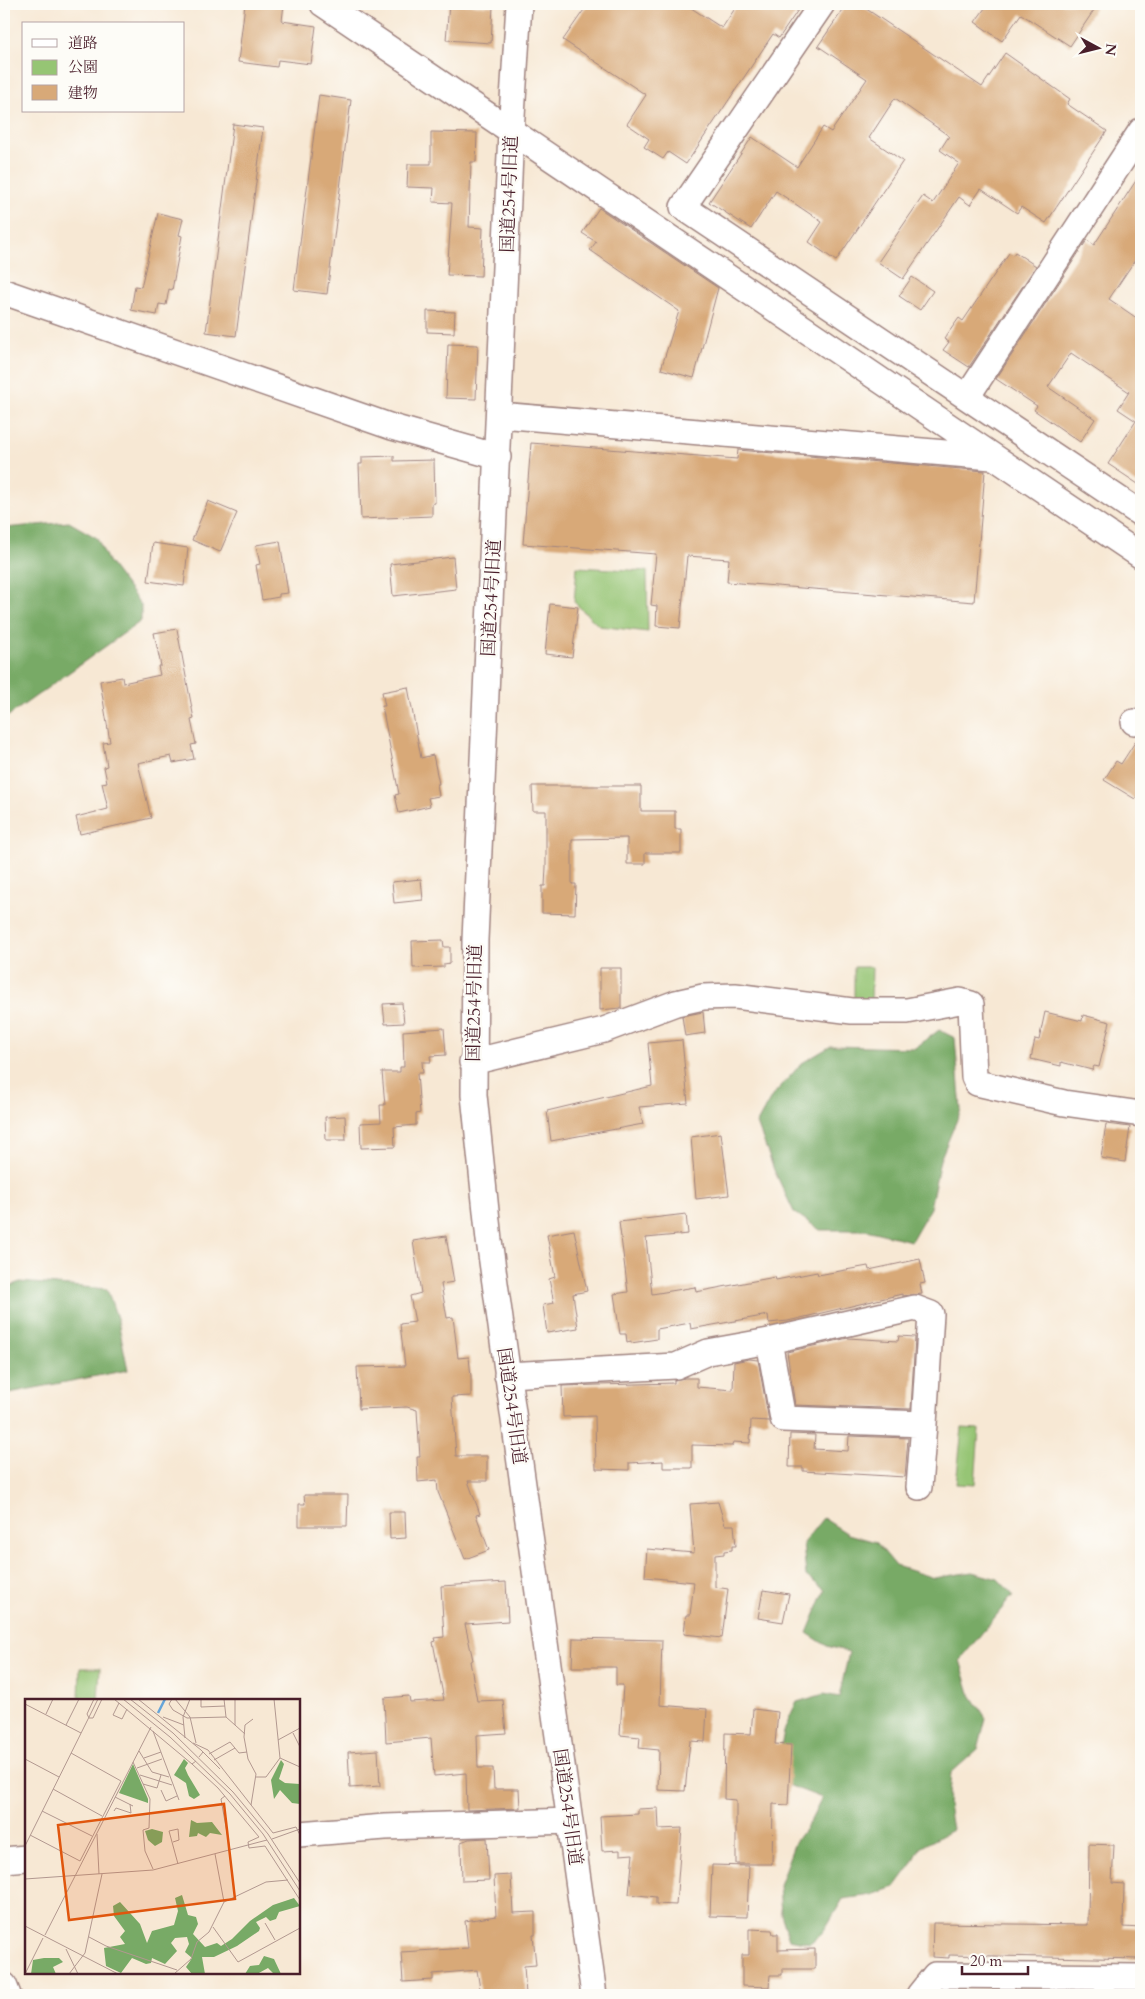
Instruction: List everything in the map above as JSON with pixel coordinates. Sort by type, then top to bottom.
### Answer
[{"type":"street","points":[[323,4],[1141,556]]},
{"type":"street","name":"国道254号旧道","points":[[519,4],[511,132],[500,415],[474,940],[472,1062],[478,1149],[507,1375],[594,1995]]},
{"type":"street","points":[[822,4],[683,207],[1141,514]]},
{"type":"street","points":[[966,397],[1141,131]]},
{"type":"street","points":[[4,292],[392,427],[498,457]]},
{"type":"street","points":[[500,415],[995,457]]},
{"type":"street","points":[[472,1062],[604,1030],[676,1003],[703,997],[736,996],[852,1011],[907,1011],[960,1001],[971,1004],[974,1077],[977,1083],[1064,1103],[1141,1114]]},
{"type":"street","points":[[507,1375],[676,1366],[708,1352],[769,1341],[915,1308],[931,1314],[919,1487]]},
{"type":"street","points":[[769,1341],[783,1419],[924,1424]]},
{"type":"street","points":[[300,1834],[385,1827],[570,1821]]},
{"type":"street","points":[[4,1860],[25,1858]]},
{"type":"street","points":[[919,1995],[935,1975],[1141,1977]]},
{"type":"street","points":[[4,1985],[8,1995]]},
{"type":"green space","points":[[69,522],[97,538],[108,561],[141,605],[141,621],[4,719],[4,528]]},
{"type":"green space","points":[[577,567],[647,571],[648,632],[599,626],[574,602]]},
{"type":"green space","points":[[854,967],[872,967],[871,1005],[854,1005]]},
{"type":"green space","points":[[939,1030],[955,1038],[961,1110],[940,1160],[930,1208],[911,1241],[866,1230],[820,1230],[794,1212],[774,1170],[757,1123],[772,1096],[802,1063],[831,1046],[915,1048]]},
{"type":"green space","points":[[20,1282],[107,1289],[118,1321],[128,1370],[4,1394],[4,1288]]},
{"type":"green space","points":[[962,1428],[979,1429],[975,1485],[956,1484]]},
{"type":"green space","points":[[823,1518],[848,1534],[876,1542],[896,1566],[934,1578],[972,1572],[998,1579],[1013,1595],[960,1660],[970,1693],[986,1718],[978,1749],[951,1773],[948,1805],[952,1830],[920,1848],[912,1864],[895,1887],[872,1895],[843,1899],[823,1932],[810,1943],[789,1939],[781,1914],[779,1885],[795,1842],[811,1820],[822,1798],[788,1785],[782,1761],[782,1742],[787,1723],[797,1702],[824,1694],[839,1697],[849,1652],[827,1646],[807,1633],[825,1590],[806,1576],[803,1543]]},
{"type":"green space","points":[[80,1668],[100,1668],[98,1699],[79,1699]]},
{"type":"building","points":[[245,4],[284,4],[282,21],[316,26],[311,64],[278,60],[277,67],[238,62]]},
{"type":"building","points":[[449,4],[493,6],[491,43],[446,40]]},
{"type":"building","points":[[588,4],[685,4],[722,28],[738,4],[789,4],[798,10],[779,38],[773,34],[686,164],[668,152],[663,159],[644,147],[649,139],[627,124],[646,95],[563,40]]},
{"type":"building","points":[[847,4],[859,4],[982,87],[1005,53],[1070,99],[1067,104],[1107,131],[1046,223],[1021,207],[1017,213],[981,189],[970,205],[959,197],[903,279],[878,262],[923,196],[933,203],[959,163],[940,150],[949,136],[895,98],[869,138],[903,161],[836,261],[809,242],[822,222],[776,191],[751,229],[709,202],[752,137],[797,167],[823,127],[831,132],[867,79],[818,46]]},
{"type":"building","points":[[988,4],[1098,4],[1070,46],[1021,14],[1002,41],[975,22]]},
{"type":"building","points":[[319,95],[351,100],[327,294],[294,290]]},
{"type":"building","points":[[233,124],[263,128],[236,336],[206,332]]},
{"type":"building","points":[[431,132],[477,133],[476,162],[471,162],[469,227],[483,228],[481,276],[447,275],[452,203],[433,202],[434,188],[407,187],[408,164],[431,164]]},
{"type":"building","points":[[1141,173],[1141,251],[1109,299],[1141,321],[1141,486],[1108,464],[1136,421],[1118,409],[1129,392],[1071,353],[1048,387],[1095,419],[1080,442],[1034,410],[1037,406],[996,379],[1087,240],[1094,245]]},
{"type":"building","points":[[599,208],[718,288],[694,378],[661,369],[679,311],[590,250],[596,242],[582,233]]},
{"type":"building","points":[[158,213],[183,219],[179,235],[182,236],[172,290],[169,289],[166,305],[159,304],[157,315],[131,310],[135,286],[141,287]]},
{"type":"building","points":[[1015,252],[1036,266],[969,367],[943,350],[949,342],[944,339],[959,318],[963,321],[1009,253],[1013,255]]},
{"type":"building","points":[[912,277],[933,291],[920,310],[899,296]]},
{"type":"building","points":[[427,311],[455,312],[454,333],[427,332]]},
{"type":"building","points":[[448,344],[478,345],[476,399],[446,398]]},
{"type":"building","points":[[531,443],[737,459],[738,450],[985,471],[974,602],[727,582],[729,559],[687,556],[680,628],[656,626],[657,606],[651,605],[656,554],[523,544]]},
{"type":"building","points":[[394,456],[394,461],[434,460],[435,503],[432,504],[432,516],[361,519],[359,464],[362,464],[362,457]]},
{"type":"building","points":[[208,501],[237,513],[220,552],[192,540]]},
{"type":"building","points":[[280,541],[288,593],[279,594],[279,597],[262,600],[256,565],[260,564],[256,545]]},
{"type":"building","points":[[153,543],[188,548],[184,586],[148,581]]},
{"type":"building","points":[[453,557],[456,589],[393,596],[390,564]]},
{"type":"building","points":[[550,604],[578,607],[572,657],[545,654]]},
{"type":"building","points":[[177,629],[194,719],[191,720],[196,744],[191,745],[194,759],[173,763],[171,756],[138,763],[151,818],[80,834],[76,817],[108,809],[102,783],[107,782],[104,767],[107,766],[103,743],[110,742],[100,681],[122,677],[123,683],[160,675],[158,666],[161,666],[154,633]]},
{"type":"building","points":[[408,687],[421,758],[433,755],[439,784],[437,784],[439,796],[428,798],[430,806],[399,813],[395,795],[399,794],[382,706],[385,706],[382,692]]},
{"type":"building","points":[[1141,735],[1141,790],[1135,799],[1104,780],[1116,761],[1121,764]]},
{"type":"building","points":[[532,786],[641,786],[641,811],[675,811],[675,829],[681,829],[681,853],[645,853],[645,864],[627,864],[627,838],[572,839],[572,884],[576,884],[575,914],[542,913],[542,886],[545,886],[546,867],[546,811],[533,811]]},
{"type":"building","points":[[421,879],[423,900],[394,903],[392,882]]},
{"type":"building","points":[[443,940],[444,947],[450,947],[450,963],[444,964],[444,967],[413,968],[412,941]]},
{"type":"building","points":[[600,968],[621,968],[621,1008],[600,1010]]},
{"type":"building","points":[[402,1003],[404,1023],[385,1024],[383,1004]]},
{"type":"building","points":[[703,1012],[705,1033],[685,1036],[682,1016]]},
{"type":"building","points":[[1045,1012],[1082,1021],[1083,1015],[1110,1022],[1099,1067],[1094,1066],[1092,1070],[1061,1062],[1061,1066],[1031,1059],[1035,1039],[1039,1040]]},
{"type":"building","points":[[444,1028],[446,1055],[430,1056],[431,1062],[422,1062],[423,1073],[417,1073],[420,1113],[416,1114],[416,1125],[394,1127],[395,1147],[361,1148],[360,1123],[381,1122],[380,1105],[385,1105],[382,1072],[400,1072],[400,1067],[404,1067],[403,1031]]},
{"type":"building","points":[[682,1040],[688,1103],[639,1107],[643,1124],[551,1141],[547,1111],[652,1086],[648,1043]]},
{"type":"building","points":[[345,1116],[346,1140],[326,1140],[325,1117]]},
{"type":"building","points":[[1106,1124],[1130,1127],[1125,1162],[1101,1158]]},
{"type":"building","points":[[721,1133],[729,1195],[696,1199],[691,1137]]},
{"type":"building","points":[[686,1214],[688,1234],[646,1238],[652,1294],[695,1287],[696,1292],[775,1277],[776,1280],[817,1272],[818,1275],[868,1266],[869,1270],[920,1259],[925,1283],[920,1284],[922,1294],[902,1296],[902,1294],[788,1321],[769,1323],[768,1315],[691,1329],[690,1323],[657,1329],[657,1339],[627,1342],[626,1334],[620,1334],[614,1294],[628,1292],[619,1222]]},
{"type":"building","points":[[574,1230],[587,1291],[573,1294],[578,1328],[547,1333],[543,1305],[554,1303],[549,1279],[555,1277],[547,1235]]},
{"type":"building","points":[[446,1236],[454,1282],[441,1284],[447,1318],[453,1317],[458,1358],[469,1357],[471,1377],[471,1396],[452,1397],[456,1456],[487,1456],[487,1481],[468,1481],[480,1514],[476,1515],[489,1550],[465,1559],[438,1492],[437,1480],[418,1482],[417,1457],[420,1457],[417,1410],[407,1407],[359,1409],[357,1367],[405,1366],[400,1324],[415,1322],[410,1296],[421,1293],[413,1241]]},
{"type":"building","points":[[899,1336],[915,1337],[911,1409],[795,1405],[787,1352],[848,1338],[898,1341]]},
{"type":"building","points":[[749,1359],[758,1360],[769,1421],[751,1420],[750,1443],[733,1442],[732,1446],[692,1445],[692,1468],[663,1468],[663,1461],[629,1463],[629,1470],[596,1469],[595,1416],[563,1417],[562,1386],[674,1383],[674,1380],[697,1378],[697,1387],[733,1390],[734,1362]]},
{"type":"building","points":[[790,1434],[815,1435],[814,1449],[848,1451],[849,1436],[908,1438],[905,1477],[803,1471],[803,1467],[789,1467]]},
{"type":"building","points":[[304,1495],[348,1495],[347,1526],[299,1526],[299,1504],[305,1504]]},
{"type":"building","points":[[718,1502],[725,1525],[734,1525],[736,1546],[732,1546],[732,1550],[724,1551],[724,1554],[715,1555],[715,1587],[728,1589],[722,1638],[684,1634],[686,1615],[690,1615],[694,1582],[645,1577],[647,1549],[694,1553],[690,1504]]},
{"type":"building","points":[[389,1512],[405,1512],[406,1538],[390,1539]]},
{"type":"building","points":[[506,1582],[508,1621],[465,1624],[473,1660],[470,1661],[477,1701],[503,1700],[506,1733],[477,1735],[478,1768],[493,1768],[494,1789],[519,1789],[520,1808],[467,1810],[466,1773],[434,1776],[431,1738],[386,1742],[384,1698],[409,1696],[410,1702],[444,1700],[433,1642],[436,1641],[435,1638],[444,1637],[441,1586]]},
{"type":"building","points":[[763,1590],[789,1594],[783,1622],[758,1618]]},
{"type":"building","points":[[573,1638],[662,1640],[660,1705],[707,1709],[705,1742],[690,1741],[685,1791],[658,1790],[659,1750],[639,1748],[640,1737],[620,1735],[623,1685],[616,1685],[616,1667],[572,1667]]},
{"type":"building","points":[[753,1709],[778,1712],[775,1744],[791,1745],[788,1805],[773,1804],[772,1864],[736,1864],[736,1800],[724,1799],[725,1733],[751,1734]]},
{"type":"building","points":[[378,1750],[380,1786],[350,1788],[348,1752]]},
{"type":"building","points":[[658,1808],[659,1829],[682,1828],[676,1905],[656,1904],[656,1897],[629,1894],[633,1854],[620,1855],[620,1850],[602,1851],[600,1816],[638,1814],[638,1809]]},
{"type":"building","points":[[487,1838],[489,1880],[462,1881],[461,1842],[469,1839]]},
{"type":"building","points":[[1089,1844],[1114,1845],[1112,1883],[1124,1884],[1123,1927],[1141,1928],[1141,1959],[949,1955],[949,1958],[932,1957],[933,1923],[1088,1925]]},
{"type":"building","points":[[712,1865],[749,1866],[747,1917],[710,1916]]},
{"type":"building","points":[[511,1875],[513,1913],[535,1912],[535,1935],[533,1935],[536,1965],[524,1966],[526,1995],[481,1995],[477,1970],[433,1974],[433,1980],[403,1982],[401,1952],[468,1948],[465,1921],[496,1916],[494,1876]]},
{"type":"building","points":[[749,1929],[772,1930],[773,1934],[778,1934],[778,1950],[815,1949],[815,1969],[782,1969],[782,1975],[770,1975],[769,1987],[742,1986],[742,1955],[749,1955]]}]
